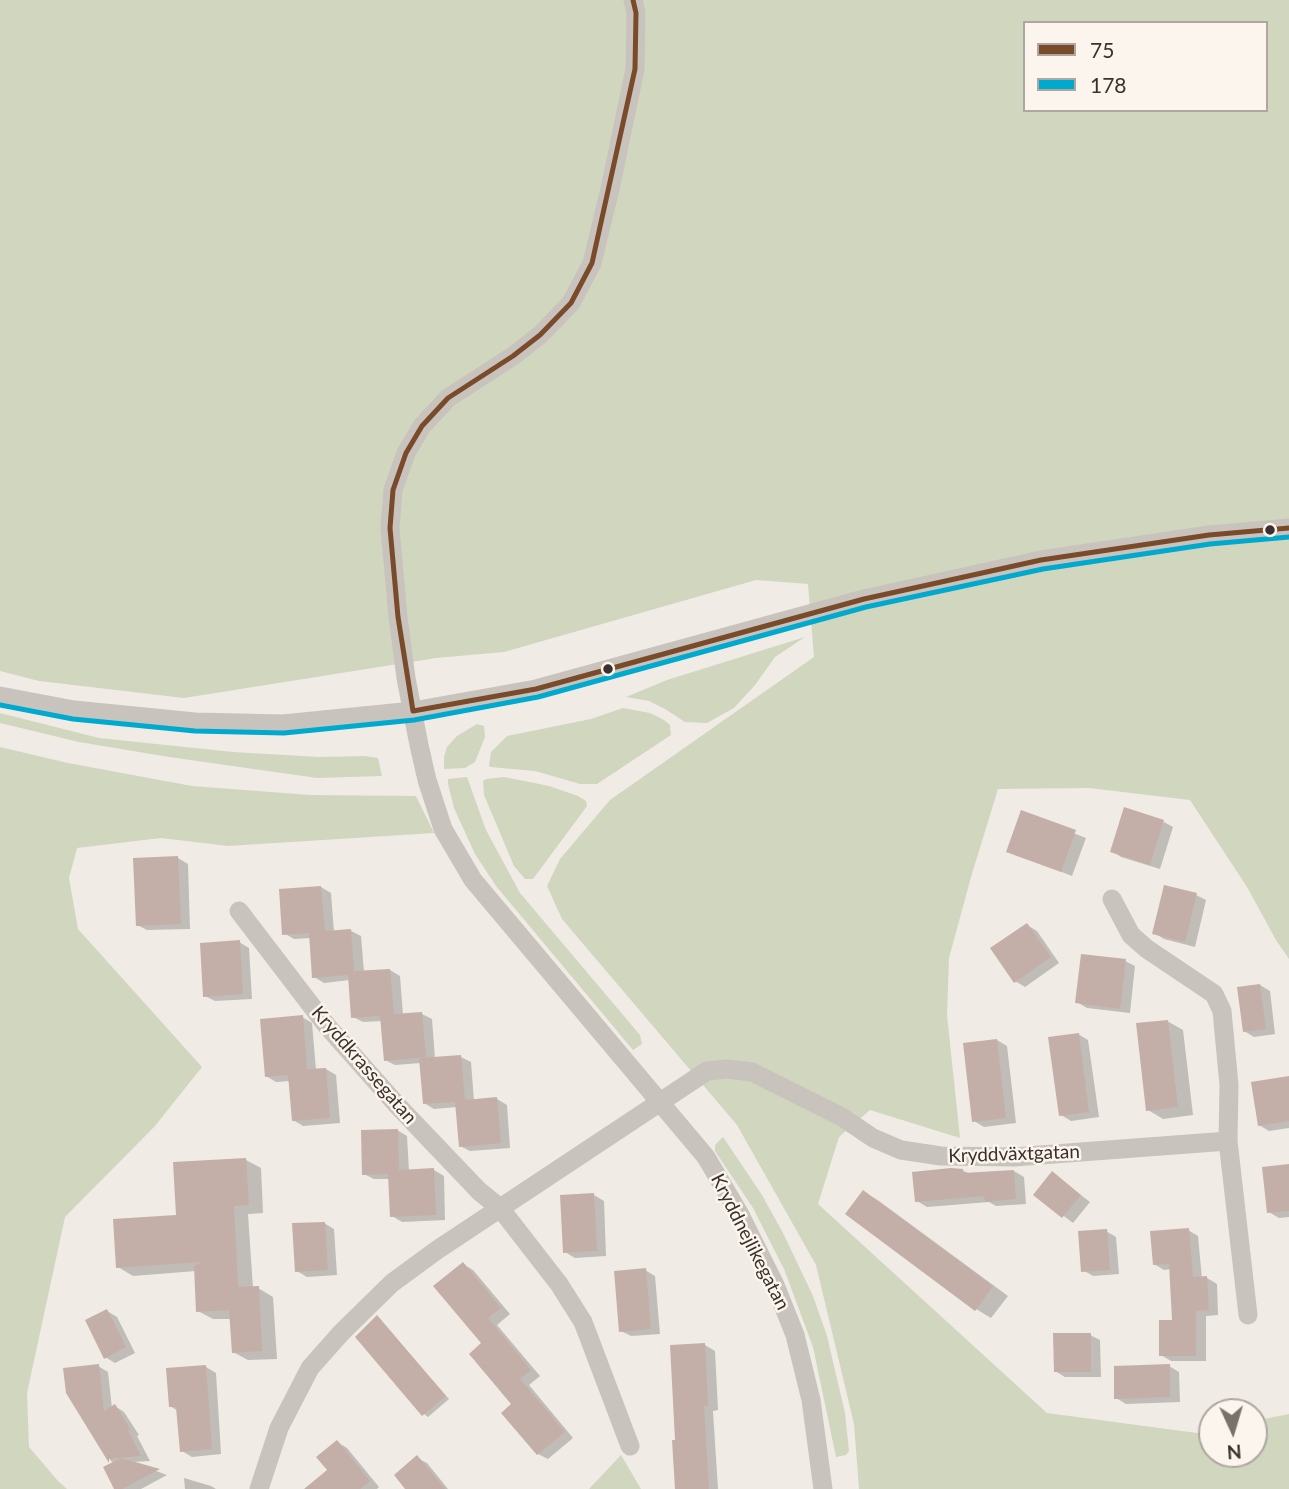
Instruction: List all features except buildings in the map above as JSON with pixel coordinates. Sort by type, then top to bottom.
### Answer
[{"type":"street","name":"Kryddnejlikegatan","points":[[632,0],[636,13],[635,69],[592,263],[570,303],[540,335],[448,398],[422,426],[406,453],[393,490],[390,528],[397,617],[412,711],[427,780],[443,829],[474,880],[534,955],[706,1157],[739,1213],[775,1285],[795,1335],[811,1400],[823,1489]]},
{"type":"street","points":[[0,696],[112,715],[195,722],[283,724],[412,711],[484,700],[548,686],[864,599],[1041,560],[1209,535],[1289,528]]},
{"type":"street","points":[[1112,899],[1131,935],[1147,949],[1214,994],[1223,1011],[1229,1085],[1228,1141],[1248,1315]]},
{"type":"street","name":"Kryddkrassegatan","points":[[239,911],[327,1026],[433,1143],[479,1191],[500,1208],[559,1284],[583,1322],[630,1446]]},
{"type":"street","name":"Kryddväxtgatan","points":[[661,1101],[707,1071],[727,1069],[752,1072],[842,1117],[873,1138],[901,1150],[941,1156],[1014,1157],[1228,1141]]},
{"type":"street","points":[[259,1489],[279,1428],[310,1368],[392,1283],[437,1250],[661,1101]]},
{"type":"green space","points":[[0,0],[1289,0],[1289,959],[1247,887],[1190,800],[1089,788],[998,789],[949,958],[947,1015],[960,1138],[870,1110],[839,1137],[818,1204],[1047,1413],[1198,1433],[1198,1468],[1268,1468],[1268,1418],[1289,1414],[1289,1489],[859,1489],[854,1424],[816,1265],[737,1125],[562,919],[547,886],[560,859],[610,800],[814,657],[808,584],[756,580],[504,652],[436,658],[184,698],[39,681],[0,671]]},
{"type":"green space","points":[[805,637],[775,657],[734,708],[707,723],[685,722],[649,701],[626,697],[667,680]]},
{"type":"green space","points":[[623,708],[650,713],[664,720],[670,725],[671,735],[597,784],[580,784],[535,771],[489,765],[491,752],[507,736],[591,719]]},
{"type":"green space","points":[[0,713],[99,738],[233,752],[378,758],[382,776],[317,778],[169,757],[79,742],[0,723]]},
{"type":"green space","points":[[477,724],[484,726],[485,737],[475,762],[465,768],[444,769],[447,747],[457,736]]},
{"type":"green space","points":[[0,747],[68,763],[192,786],[310,795],[416,796],[434,833],[228,846],[161,838],[77,848],[69,878],[78,929],[202,1067],[155,1126],[65,1217],[27,1393],[29,1447],[67,1489],[0,1489]]},
{"type":"green space","points":[[467,777],[486,830],[520,893],[640,1035],[642,1044],[633,1050],[496,886],[475,854],[454,808],[448,784],[448,779]]},
{"type":"green space","points":[[504,777],[549,786],[586,801],[587,806],[533,879],[525,879],[514,866],[484,795],[483,781]]},
{"type":"green space","points":[[723,1137],[762,1195],[813,1296],[827,1336],[845,1413],[849,1451],[846,1455],[836,1457],[813,1347],[784,1269],[753,1208],[715,1151],[715,1145]]},
{"type":"green space","points":[[621,1455],[641,1489],[589,1489]]},
{"type":"transit line","name":"75","points":[[413,711],[398,617],[390,528],[393,490],[406,453],[422,426],[448,398],[540,335],[571,303],[592,263],[635,69],[636,13],[633,0]]},
{"type":"transit line","name":"75","points":[[413,711],[536,689],[864,599],[1041,560],[1209,535],[1289,528]]},
{"type":"transit line","name":"178","points":[[0,705],[73,719],[195,731],[284,733],[414,720],[538,697],[866,607],[1043,569],[1210,544],[1289,537]]}]
